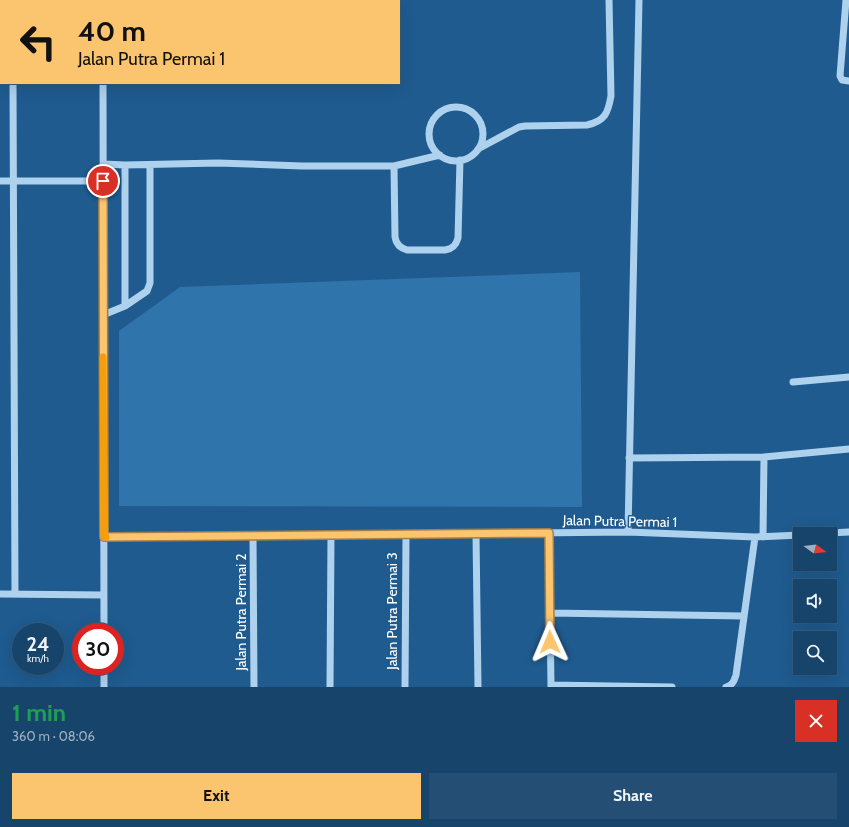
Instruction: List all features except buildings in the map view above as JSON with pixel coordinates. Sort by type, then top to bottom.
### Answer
[{"type":"street","points":[[478,149],[482,138],[482,132],[479,120],[471,112],[460,107],[448,108],[438,114],[431,123],[430,141],[435,151],[449,160],[460,160],[467,158],[478,149],[519,127],[587,125],[601,119],[607,111],[611,96],[610,0]]},
{"type":"street","points":[[628,532],[639,0]]},
{"type":"street","points":[[846,0],[840,76],[842,80],[849,81]]},
{"type":"street","points":[[13,84],[15,594]]},
{"type":"street","points":[[103,84],[104,623]]},
{"type":"street","points":[[103,164],[150,165],[218,163],[302,166],[394,166],[440,155]]},
{"type":"street","points":[[394,166],[395,237],[398,246],[407,250],[450,250],[457,243],[458,238],[460,160]]},
{"type":"street","points":[[125,165],[125,306]]},
{"type":"street","points":[[103,315],[125,306],[144,294],[149,287],[150,165]]},
{"type":"street","points":[[0,181],[103,181]]},
{"type":"street","points":[[793,382],[849,377]]},
{"type":"street","points":[[629,458],[764,457],[849,449]]},
{"type":"street","points":[[726,687],[730,686],[734,682],[736,674],[744,616],[759,537],[764,457]]},
{"type":"street","name":"Jalan Putra Permai 1","points":[[104,537],[628,532],[759,537],[793,535]]},
{"type":"street","points":[[837,533],[849,532]]},
{"type":"street","points":[[549,533],[551,686],[672,687]]},
{"type":"street","points":[[476,534],[478,687]]},
{"type":"street","points":[[330,687],[331,535]]},
{"type":"street","name":"Jalan Putra Permai 3","points":[[405,687],[406,535]]},
{"type":"street","name":"Jalan Putra Permai 2","points":[[253,536],[254,687]]},
{"type":"street","points":[[0,594],[104,595]]},
{"type":"street","points":[[550,613],[744,616]]},
{"type":"street","points":[[104,675],[104,687]]},
{"type":"shaded area","points":[[580,272],[582,507],[119,506],[119,331],[180,287]]},
{"type":"slow traffic","points":[[103,357],[104,537],[106,537]]},
{"type":"route","points":[[103,181],[104,537],[549,533],[550,642]]}]
